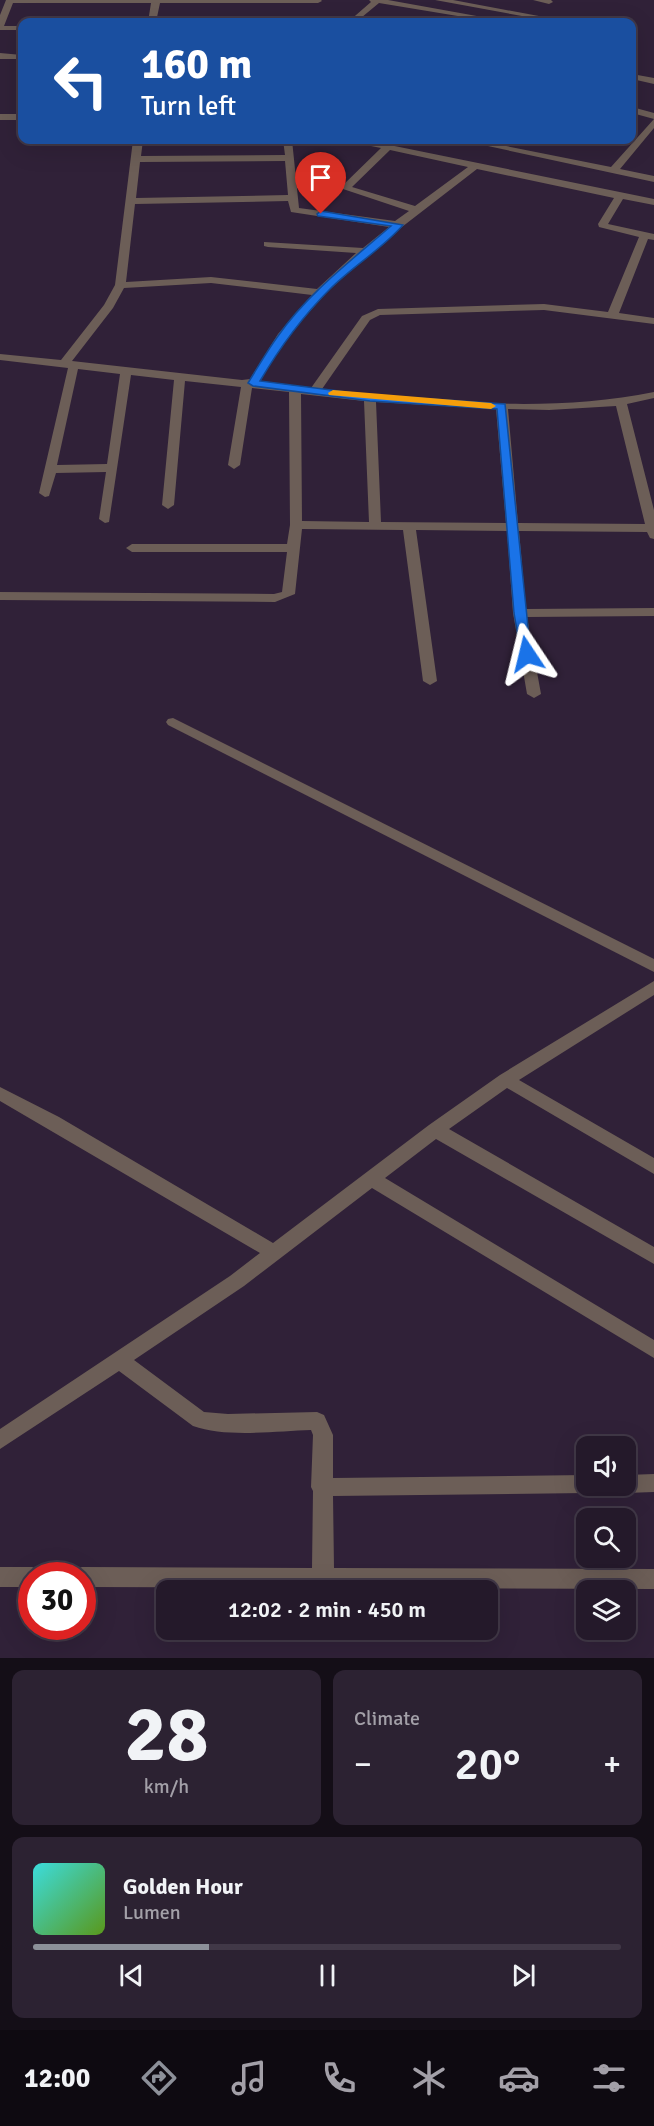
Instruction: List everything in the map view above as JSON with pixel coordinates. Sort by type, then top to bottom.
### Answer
[{"type":"street","points":[[18,28],[0,27],[10,0],[318,1]]},
{"type":"street","points":[[356,18],[375,0],[432,13],[483,18]]},
{"type":"street","points":[[439,0],[480,3],[549,18]]},
{"type":"street","points":[[537,0],[549,2]]},
{"type":"street","points":[[153,18],[155,1]]},
{"type":"street","points":[[466,15],[480,3]]},
{"type":"street","points":[[0,56],[18,57]]},
{"type":"street","points":[[636,78],[654,81]]},
{"type":"street","points":[[636,111],[654,116]]},
{"type":"street","points":[[0,117],[18,117]]},
{"type":"street","points":[[636,139],[654,122]]},
{"type":"street","points":[[45,493],[70,364],[109,306],[120,285],[138,144]]},
{"type":"street","points":[[288,144],[292,208],[298,211],[399,225]]},
{"type":"street","points":[[373,144],[388,147],[459,146],[522,163],[620,196],[654,202]]},
{"type":"street","points":[[613,171],[632,144]]},
{"type":"street","points":[[459,146],[475,166]]},
{"type":"street","points":[[388,147],[345,188],[416,210]]},
{"type":"street","points":[[136,159],[290,158]]},
{"type":"street","points":[[234,465],[250,383],[282,337],[321,293],[368,251],[416,210],[475,166],[522,163],[613,171],[650,178]]},
{"type":"street","points":[[631,198],[650,178]]},
{"type":"street","points":[[613,314],[649,236],[604,227],[603,224],[620,196]]},
{"type":"street","points":[[131,201],[292,198]]},
{"type":"street","points":[[268,244],[368,251]]},
{"type":"street","points":[[120,285],[211,280],[321,293]]},
{"type":"street","points":[[315,391],[366,318],[378,312],[532,307],[613,314],[654,321]]},
{"type":"street","points":[[0,357],[180,375],[370,398],[502,406],[621,402],[654,395]]},
{"type":"street","points":[[105,519],[126,370]]},
{"type":"street","points":[[168,505],[180,375]]},
{"type":"street","points":[[0,596],[284,597],[290,591],[295,548],[295,388]]},
{"type":"street","points":[[370,398],[375,525]]},
{"type":"street","points":[[296,525],[654,530],[621,402]]},
{"type":"street","points":[[502,406],[520,613],[534,694]]},
{"type":"street","points":[[50,469],[112,468]]},
{"type":"street","points":[[409,525],[430,681]]},
{"type":"street","points":[[132,548],[295,548]]},
{"type":"street","points":[[520,613],[654,612]]},
{"type":"street","points":[[173,723],[654,966]]},
{"type":"street","points":[[0,1440],[120,1361],[275,1253],[373,1180],[435,1130],[506,1080],[654,987]]},
{"type":"street","points":[[506,1080],[654,1167]]},
{"type":"street","points":[[0,1093],[275,1253]]},
{"type":"street","points":[[435,1130],[654,1256]]},
{"type":"street","points":[[373,1180],[654,1350]]},
{"type":"street","points":[[120,1361],[200,1420],[228,1423],[317,1421],[322,1427],[323,1435],[321,1487],[323,1577]]},
{"type":"street","points":[[636,1484],[654,1483]]},
{"type":"street","points":[[321,1487],[576,1484]]},
{"type":"street","points":[[0,1577],[18,1577]]},
{"type":"street","points":[[96,1577],[654,1579]]},
{"type":"slow traffic","points":[[333,393],[370,398],[491,406]]},
{"type":"route","points":[[321,214],[399,225],[327,286],[301,314],[282,337],[253,383],[370,398],[502,406],[520,613],[527,654]]}]
